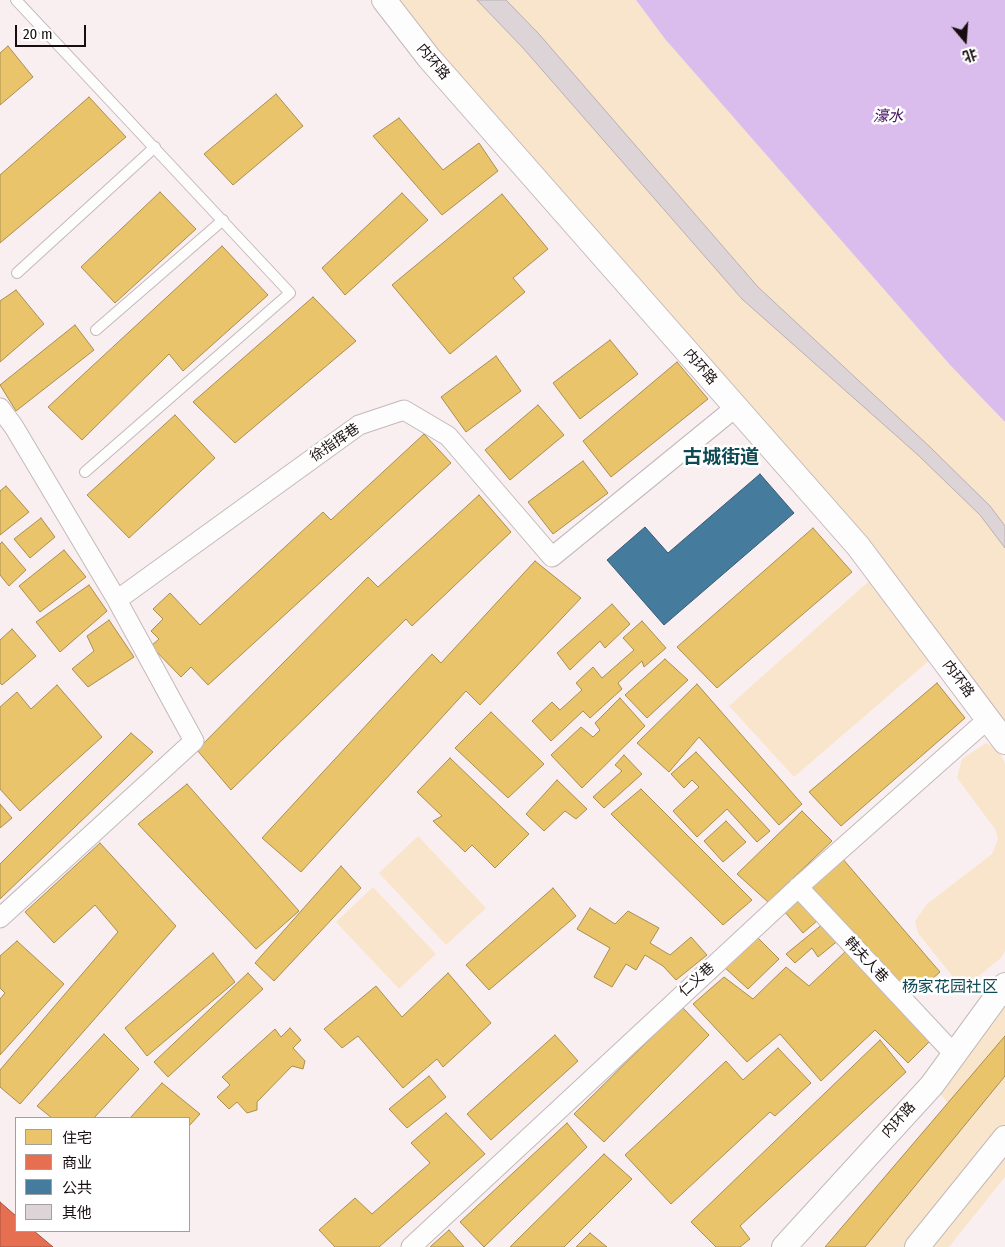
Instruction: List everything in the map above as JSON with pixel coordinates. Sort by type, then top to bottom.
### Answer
[{"type":"street","name":"内环路","points":[[384,0],[429,58],[858,546],[1005,742]]},
{"type":"street","name":"徐指挥巷","points":[[117,600],[359,425],[404,410],[448,436],[552,557],[736,407]]},
{"type":"street","points":[[0,408],[14,427],[117,600],[194,740],[0,918]]},
{"type":"street","name":"仁义巷","points":[[411,1247],[798,887],[988,719]]},
{"type":"street","name":"韩夫人巷","points":[[798,887],[954,1054]]},
{"type":"street","name":"内环路","points":[[784,1247],[932,1084],[1005,985]]},
{"type":"street","points":[[917,1247],[1005,1138]]},
{"type":"lane","points":[[16,0],[290,293],[85,472]]},
{"type":"lane","points":[[17,273],[155,147]]},
{"type":"lane","points":[[96,330],[223,220]]},
{"type":"shaded area","points":[[384,0],[636,0],[665,39],[951,366],[1005,422],[1005,742],[938,653],[794,777],[729,706],[878,573]]},
{"type":"shaded area","points":[[986,743],[998,749],[1005,764],[1005,951],[1001,958],[975,979],[957,982],[918,933],[915,921],[927,904],[992,854],[998,839],[995,829],[957,778],[962,759]]},
{"type":"shaded area","points":[[418,836],[486,908],[446,945],[379,873]]},
{"type":"shaded area","points":[[373,887],[436,954],[399,989],[336,922]]},
{"type":"shaded area","points":[[1005,985],[1005,1036],[949,1104],[932,1085]]},
{"type":"shaded area","points":[[1005,1077],[1005,1177],[949,1247],[865,1247],[967,1121]]},
{"type":"water","name":"濠水","points":[[636,0],[1005,0],[1005,422],[951,366],[665,39]]},
{"type":"building: 住宅","points":[[8,46],[33,77],[0,105],[0,53]]},
{"type":"building: 住宅","points":[[276,94],[303,126],[233,185],[204,154]]},
{"type":"building: 住宅","points":[[89,97],[126,137],[0,243],[0,175]]},
{"type":"building: 住宅","points":[[399,118],[443,170],[479,143],[498,171],[442,215],[373,136]]},
{"type":"building: 住宅","points":[[160,192],[196,229],[115,303],[81,267]]},
{"type":"building: 住宅","points":[[402,193],[428,220],[345,295],[322,268]]},
{"type":"building: 住宅","points":[[502,194],[548,249],[513,278],[525,292],[450,354],[392,285]]},
{"type":"building: 住宅","points":[[222,246],[268,295],[183,371],[169,354],[82,440],[48,407]]},
{"type":"building: 住宅","points":[[16,290],[44,324],[0,362],[0,301]]},
{"type":"building: 住宅","points":[[313,297],[356,341],[235,443],[193,402]]},
{"type":"building: 住宅","points":[[75,325],[94,350],[16,411],[0,385]]},
{"type":"building: 住宅","points":[[610,340],[638,374],[580,419],[553,383]]},
{"type":"building: 住宅","points":[[496,356],[521,391],[466,432],[441,397]]},
{"type":"building: 住宅","points":[[677,362],[708,399],[611,477],[583,441]]},
{"type":"building: 住宅","points":[[538,405],[564,435],[510,480],[485,450]]},
{"type":"building: 住宅","points":[[175,415],[215,458],[129,538],[87,495]]},
{"type":"building: 住宅","points":[[424,434],[451,463],[208,685],[191,667],[181,677],[151,646],[159,639],[151,631],[163,619],[153,609],[170,593],[200,625],[323,512],[331,520]]},
{"type":"building: 住宅","points":[[583,461],[608,493],[553,534],[528,502]]},
{"type":"building: 住宅","points":[[6,486],[29,512],[0,535],[0,491]]},
{"type":"building: 住宅","points":[[479,495],[511,532],[412,626],[406,619],[231,790],[197,750],[368,577],[378,587]]},
{"type":"building: 住宅","points":[[41,518],[55,537],[30,558],[14,539]]},
{"type":"building: 住宅","points":[[813,528],[852,572],[717,688],[677,647]]},
{"type":"building: 住宅","points":[[2,542],[26,570],[9,586],[0,575],[0,544]]},
{"type":"building: 住宅","points":[[64,550],[86,577],[40,612],[19,586]]},
{"type":"building: 住宅","points":[[535,561],[581,598],[480,705],[466,691],[301,872],[262,838],[432,654],[441,663]]},
{"type":"building: 住宅","points":[[89,585],[107,611],[60,652],[36,622]]},
{"type":"building: 住宅","points":[[612,604],[630,624],[605,648],[600,641],[570,670],[557,653]]},
{"type":"building: 住宅","points":[[109,620],[134,657],[88,687],[72,669],[94,651],[87,636]]},
{"type":"building: 住宅","points":[[642,621],[666,648],[644,667],[642,661],[618,683],[622,689],[590,718],[583,711],[551,741],[532,721],[552,702],[560,710],[582,690],[576,683],[593,667],[602,678],[634,650],[623,638]]},
{"type":"building: 住宅","points":[[12,629],[36,656],[2,685],[0,683],[0,640]]},
{"type":"building: 住宅","points":[[665,659],[688,680],[647,718],[625,695]]},
{"type":"building: 住宅","points":[[937,683],[965,718],[841,826],[809,792]]},
{"type":"building: 住宅","points":[[697,684],[802,804],[779,825],[699,737],[669,772],[637,743]]},
{"type":"building: 住宅","points":[[57,685],[102,737],[20,811],[0,789],[0,707],[17,692],[31,709]]},
{"type":"building: 住宅","points":[[620,698],[645,726],[582,788],[551,755],[581,727],[593,737],[600,730],[595,723]]},
{"type":"building: 住宅","points":[[491,712],[544,764],[508,798],[455,748]]},
{"type":"building: 住宅","points":[[131,733],[153,752],[0,899],[0,864]]},
{"type":"building: 住宅","points":[[696,752],[770,831],[757,842],[727,809],[697,837],[673,811],[699,787],[692,780],[684,788],[671,774]]},
{"type":"building: 住宅","points":[[624,755],[642,774],[604,808],[593,797],[622,771],[615,765]]},
{"type":"building: 住宅","points":[[450,758],[529,834],[495,868],[472,845],[465,852],[433,821],[442,816],[417,792]]},
{"type":"building: 住宅","points":[[557,780],[587,809],[576,819],[565,811],[544,831],[526,814]]},
{"type":"building: 住宅","points":[[187,784],[299,911],[256,949],[138,824]]},
{"type":"building: 住宅","points":[[641,789],[752,900],[723,925],[611,814]]},
{"type":"building: 住宅","points":[[0,804],[12,818],[0,828]]},
{"type":"building: 住宅","points":[[802,811],[832,841],[768,902],[737,874]]},
{"type":"building: 住宅","points":[[726,821],[746,842],[723,862],[704,841]]},
{"type":"building: 住宅","points":[[100,843],[176,926],[20,1104],[0,1087],[0,1070],[118,932],[95,905],[54,943],[25,912]]},
{"type":"building: 住宅","points":[[842,858],[940,972],[908,1000],[810,885]]},
{"type":"building: 住宅","points":[[341,866],[361,888],[274,981],[255,963]]},
{"type":"building: 住宅","points":[[553,888],[576,916],[489,990],[466,965]]},
{"type":"building: 住宅","points":[[797,900],[818,920],[803,933],[784,911]]},
{"type":"building: 住宅","points":[[590,908],[615,924],[628,911],[659,928],[650,943],[670,955],[691,937],[707,955],[676,980],[663,966],[645,955],[636,970],[626,964],[612,987],[594,977],[610,948],[577,929]]},
{"type":"building: 住宅","points":[[824,923],[840,939],[818,957],[812,948],[795,963],[786,954]]},
{"type":"building: 住宅","points":[[755,935],[779,959],[748,989],[723,966]]},
{"type":"building: 住宅","points":[[17,941],[64,984],[0,1055],[0,999],[5,993],[0,988],[0,956]]},
{"type":"building: 住宅","points":[[846,951],[931,1040],[908,1063],[875,1030],[821,1081],[780,1034],[747,1062],[693,1004],[724,977],[753,999],[786,967],[809,986]]},
{"type":"building: 住宅","points":[[213,953],[235,982],[147,1056],[125,1028]]},
{"type":"building: 住宅","points":[[248,973],[263,989],[168,1077],[154,1062]]},
{"type":"building: 住宅","points":[[448,973],[491,1023],[443,1067],[437,1059],[403,1088],[358,1036],[342,1048],[324,1029],[376,986],[402,1017]]},
{"type":"building: 住宅","points":[[682,1007],[709,1035],[604,1142],[574,1114]]},
{"type":"building: 住宅","points":[[290,1028],[301,1040],[293,1048],[305,1061],[303,1069],[292,1066],[257,1102],[257,1110],[247,1113],[237,1102],[229,1109],[217,1097],[230,1085],[222,1077],[275,1029],[281,1037]]},
{"type":"building: 住宅","points":[[104,1034],[139,1069],[95,1117],[51,1117],[37,1106]]},
{"type":"building: 住宅","points":[[555,1035],[578,1061],[491,1140],[467,1114]]},
{"type":"building: 住宅","points":[[1005,1036],[1005,1076],[865,1247],[825,1247]]},
{"type":"building: 住宅","points":[[880,1040],[906,1072],[740,1226],[750,1239],[740,1247],[716,1247],[691,1222]]},
{"type":"building: 住宅","points":[[778,1048],[811,1083],[775,1116],[770,1112],[671,1204],[625,1155],[726,1061],[743,1080]]},
{"type":"building: 住宅","points":[[429,1076],[446,1097],[407,1128],[389,1109]]},
{"type":"building: 住宅","points":[[162,1083],[200,1114],[190,1125],[190,1117],[131,1117]]},
{"type":"building: 住宅","points":[[446,1113],[485,1154],[379,1247],[335,1247],[319,1230],[355,1198],[372,1214],[430,1163],[411,1143]]},
{"type":"building: 住宅","points":[[567,1123],[587,1147],[484,1247],[460,1222]]},
{"type":"building: 住宅","points":[[604,1154],[632,1179],[564,1247],[510,1247]]},
{"type":"building: 住宅","points":[[449,1230],[464,1247],[430,1247]]},
{"type":"building: 住宅","points":[[590,1233],[607,1247],[576,1247]]},
{"type":"building: 商业","points":[[0,1202],[15,1215],[15,1232],[35,1232],[53,1247],[0,1247]]},
{"type":"building: 公共","points":[[760,474],[794,513],[664,625],[607,560],[645,527],[668,553]]},
{"type":"building: 其他","points":[[477,0],[506,0],[539,34],[758,287],[930,447],[990,506],[1005,526],[1005,548],[980,515],[918,455],[742,299],[523,48]]},
{"type":"district","name":"古城街道","points":[[721,458]]},
{"type":"district","name":"杨家花园社区","points":[[950,988]]}]
